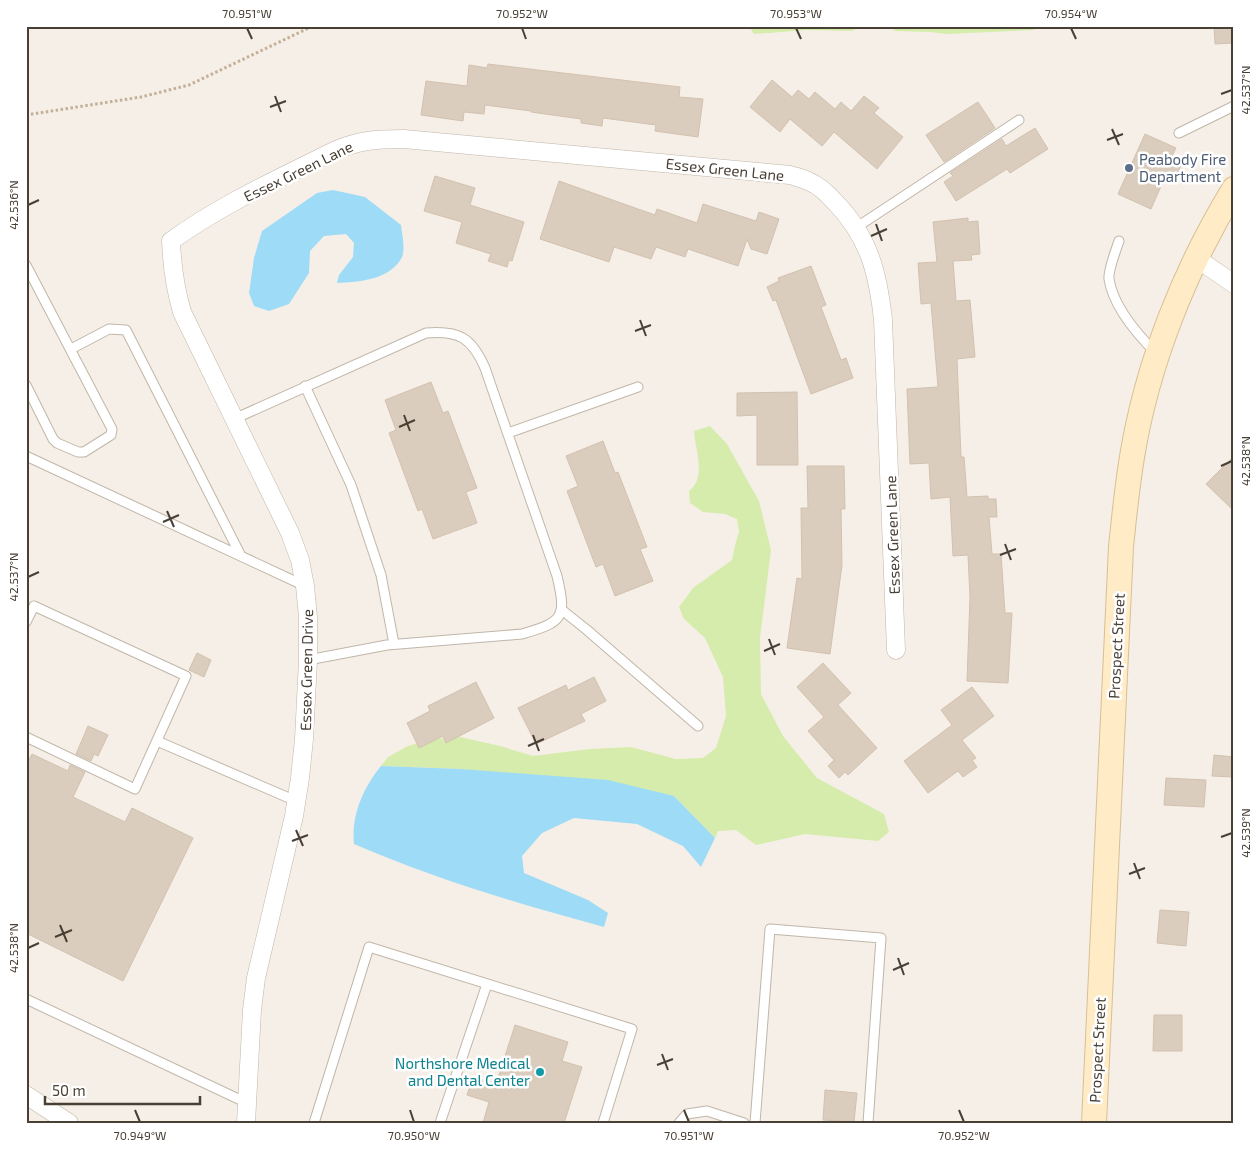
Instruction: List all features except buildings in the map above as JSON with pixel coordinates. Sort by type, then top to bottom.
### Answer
[{"type":"street","name":"Essex Green Lane","points":[[171,241],[193,225],[226,206],[336,150],[355,142],[377,139],[414,140],[790,176],[810,181],[830,196],[857,228],[873,264],[880,288],[883,320],[896,650]]},
{"type":"street","name":"Prospect Street","points":[[1094,1123],[1121,547],[1132,456],[1158,355],[1173,312],[1196,258],[1219,213],[1234,189]]},
{"type":"street","name":"Essex Green Drive","points":[[171,241],[175,290],[182,312],[290,533],[300,560],[306,586],[308,660],[304,739],[296,801],[256,978],[252,1010],[246,1123]]},
{"type":"street","points":[[1196,258],[1234,284]]},
{"type":"street","points":[[26,1096],[70,1123]]},
{"type":"lane","points":[[1179,133],[1234,106]]},
{"type":"lane","points":[[857,228],[1019,120]]},
{"type":"lane","points":[[1119,241],[1109,277],[1117,301],[1139,336],[1158,355]]},
{"type":"lane","points":[[26,265],[112,429],[111,435],[84,452],[78,452],[57,443],[53,439],[26,385]]},
{"type":"lane","points":[[71,349],[109,329],[126,330],[241,556]]},
{"type":"lane","points":[[234,419],[426,333],[441,332],[468,340],[478,351],[485,368],[557,576],[562,610],[558,619],[542,628],[522,634],[394,644],[308,660]]},
{"type":"lane","points":[[305,386],[351,485],[381,575],[394,644]]},
{"type":"lane","points":[[508,433],[638,387]]},
{"type":"lane","points":[[26,456],[306,586]]},
{"type":"lane","points":[[26,622],[34,606],[186,676],[135,789],[26,737]]},
{"type":"lane","points":[[562,610],[588,630],[698,726]]},
{"type":"lane","points":[[157,741],[296,801]]},
{"type":"lane","points":[[754,1123],[770,928],[881,938],[868,1123]]},
{"type":"lane","points":[[314,1123],[369,947],[632,1029],[603,1123]]},
{"type":"lane","points":[[440,1123],[487,984]]},
{"type":"lane","points":[[26,999],[247,1103]]},
{"type":"lane","points":[[678,1123],[687,1114],[706,1110],[744,1123]]},
{"type":"path","points":[[26,115],[141,97],[190,85],[314,26]]},
{"type":"green space","points":[[749,26],[866,26],[851,31],[806,30],[754,34]]},
{"type":"green space","points":[[887,26],[1043,26],[1033,30],[947,34],[896,31]]},
{"type":"green space","points":[[710,426],[727,444],[759,501],[771,550],[760,638],[761,694],[783,736],[817,778],[884,814],[889,832],[878,841],[805,834],[756,845],[736,830],[718,831],[715,838],[674,796],[461,769],[381,766],[388,757],[408,746],[432,739],[460,737],[533,756],[590,749],[631,747],[676,759],[703,758],[716,748],[726,716],[723,677],[705,638],[684,619],[679,607],[693,588],[732,560],[739,532],[737,519],[725,514],[703,512],[690,503],[689,491],[698,479],[699,471],[694,431]]},
{"type":"water","points":[[333,190],[365,197],[401,225],[403,247],[401,259],[381,276],[363,281],[337,283],[339,275],[353,257],[354,243],[346,234],[324,236],[310,251],[309,273],[289,304],[269,311],[254,306],[249,293],[254,258],[262,231],[317,193]]},
{"type":"water","points":[[381,766],[461,769],[608,780],[674,796],[715,838],[701,867],[683,846],[637,824],[574,818],[542,833],[522,856],[524,873],[588,900],[608,913],[604,927],[478,890],[415,869],[354,844],[356,813],[364,793]]},
{"type":"place","name":"Peabody Fire Department","points":[[1129,168]]},
{"type":"place","name":"Northshore Medical and Dental Center","points":[[540,1072]]}]
